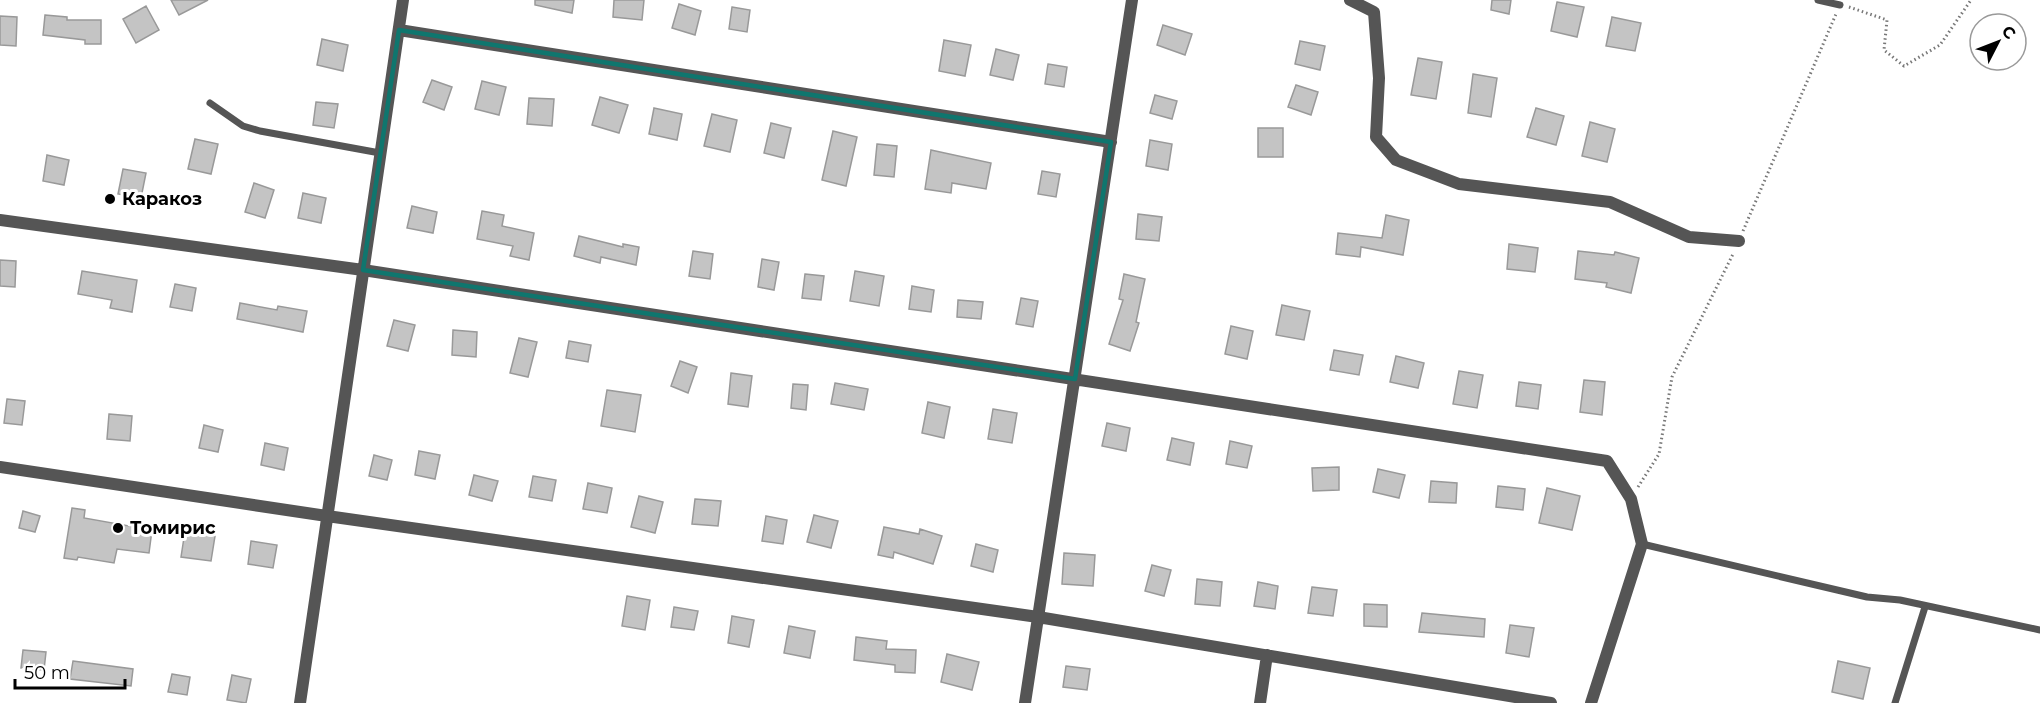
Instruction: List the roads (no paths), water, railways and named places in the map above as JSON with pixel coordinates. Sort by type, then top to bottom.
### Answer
[{"type":"street","points":[[300,703],[403,0]]},
{"type":"street","points":[[1025,703],[1132,0]]},
{"type":"street","points":[[1350,0],[1374,12],[1379,78],[1376,137],[1396,160],[1459,184],[1610,202],[1689,237],[1739,242]]},
{"type":"street","points":[[399,30],[1111,142]]},
{"type":"street","points":[[0,220],[363,270],[1606,461],[1630,499],[1642,544],[1591,703]]},
{"type":"street","points":[[0,467],[1038,617],[1551,703]]},
{"type":"street","points":[[1260,703],[1267,655]]},
{"type":"lane","points":[[1818,0],[1840,5]]},
{"type":"lane","points":[[210,103],[243,126],[260,131],[381,153]]},
{"type":"lane","points":[[1642,544],[1867,597],[1900,600],[2040,630]]},
{"type":"lane","points":[[1895,703],[1925,607]]},
{"type":"place","name":"Каракоз","points":[[110,199]]},
{"type":"place","name":"Томирис","points":[[118,528]]}]
